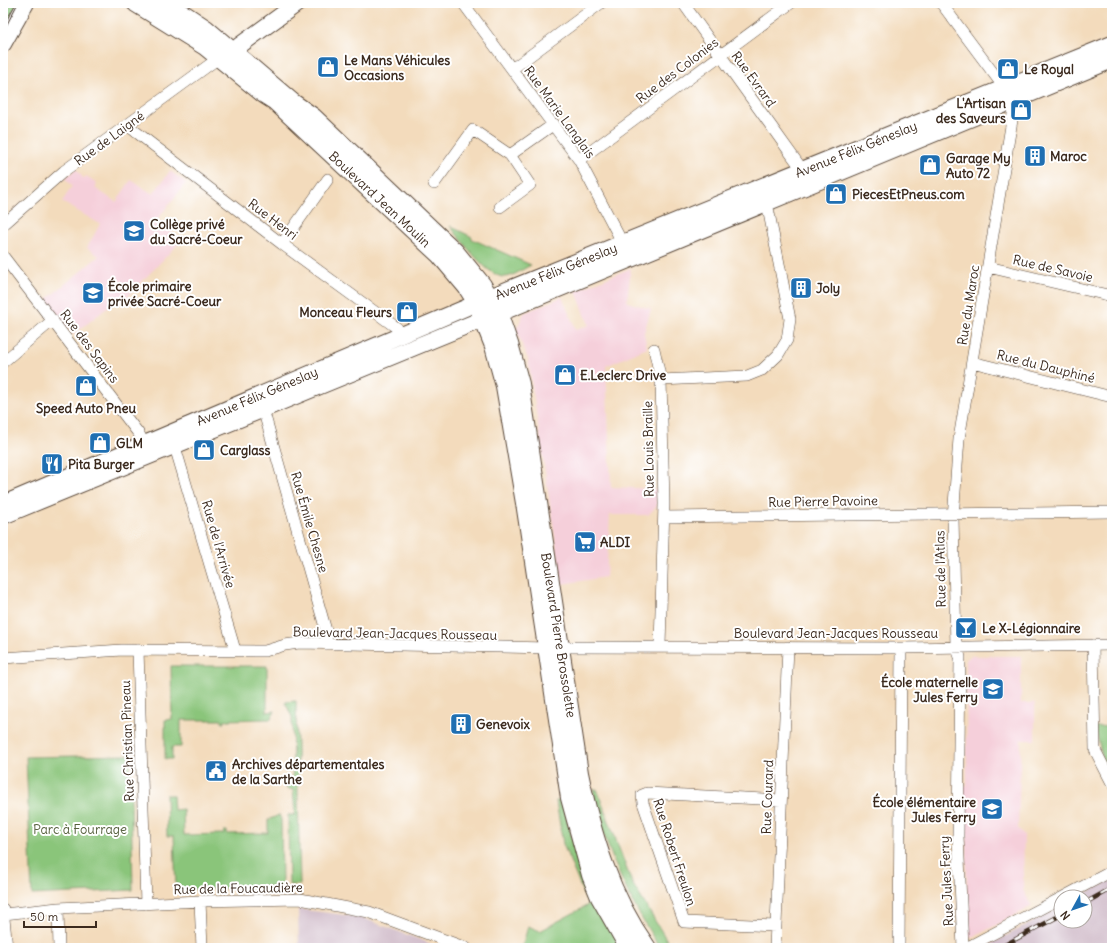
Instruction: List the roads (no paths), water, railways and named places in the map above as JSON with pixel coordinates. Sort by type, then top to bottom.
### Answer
[{"type":"main road","points":[[3,44],[26,3]]},
{"type":"main road","name":"Boulevard Jean Moulin","points":[[136,3],[220,57],[264,94],[276,101],[440,255],[487,308]]},
{"type":"main road","points":[[239,46],[298,3]]},
{"type":"main road","name":"Boulevard Jean Moulin","points":[[171,5],[224,49],[268,89],[276,101]]},
{"type":"main road","name":"Boulevard Jean Moulin","points":[[171,5],[239,46],[298,98],[305,110]]},
{"type":"main road","name":"Boulevard Jean Moulin","points":[[171,5],[206,29],[293,103],[305,110],[455,252],[482,285],[487,308]]},
{"type":"main road","name":"Avenue Félix Géneslay","points":[[173,439],[263,409],[487,308],[623,244],[805,178],[1007,95],[1112,45]]},
{"type":"main road","name":"Avenue Félix Géneslay","points":[[1007,95],[1112,59]]},
{"type":"main road","name":"Avenue Félix Géneslay","points":[[3,504],[173,439],[400,336],[487,308],[765,202],[805,178]]},
{"type":"main road","name":"Boulevard Pierre Brossolette","points":[[487,308],[509,344],[520,384],[543,529],[570,798],[582,846],[600,896],[629,948]]},
{"type":"main road","name":"Boulevard Pierre Brossolette","points":[[487,308],[494,346],[505,386],[554,647],[564,666],[579,773],[595,841],[614,892],[647,948]]},
{"type":"main road","name":"Avenue Félix Géneslay","points":[[3,516],[148,449]]},
{"type":"street","name":"Rue Marie Langlais","points":[[463,3],[554,124],[579,160],[604,205],[623,244]]},
{"type":"street","points":[[512,69],[601,3]]},
{"type":"street","name":"Rue Evrard","points":[[683,3],[805,178]]},
{"type":"street","name":"Rue des Colonies","points":[[579,160],[792,3]]},
{"type":"street","points":[[941,3],[1007,95]]},
{"type":"street","name":"Rue de Laigné","points":[[3,225],[64,171],[220,57]]},
{"type":"street","name":"Rue du Maroc","points":[[953,514],[959,439],[1014,108],[1007,95]]},
{"type":"street","points":[[510,155],[554,124]]},
{"type":"street","name":"Rue Henri","points":[[127,125],[282,244],[397,328],[400,336]]},
{"type":"street","points":[[434,184],[473,130],[510,155],[530,185],[500,207]]},
{"type":"street","points":[[282,244],[328,179]]},
{"type":"street","points":[[661,380],[747,376],[762,370],[778,355],[787,340],[790,319],[765,202]]},
{"type":"street","name":"Rue des Sapins","points":[[3,256],[53,320],[148,449]]},
{"type":"street","name":"Rue de Savoie","points":[[988,267],[1112,296]]},
{"type":"street","points":[[3,362],[53,320]]},
{"type":"street","name":"Rue Louis Braille","points":[[654,349],[661,380],[664,517]]},
{"type":"street","name":"Rue du Dauphiné","points":[[972,362],[1112,397]]},
{"type":"street","name":"Rue Émile Chesne","points":[[263,409],[327,634],[326,644]]},
{"type":"street","name":"Rue de l'Arrivée","points":[[173,439],[235,650]]},
{"type":"street","name":"Rue Pierre Pavoine","points":[[664,517],[1112,512]]},
{"type":"street","name":"Rue de l'Atlas","points":[[953,514],[956,646]]},
{"type":"street","points":[[660,646],[664,517]]},
{"type":"street","name":"Boulevard Jean-Jacques Rousseau","points":[[3,658],[138,650],[235,650],[265,652],[285,645],[326,644],[554,647],[660,646],[674,648],[901,648],[956,646],[1112,645]]},
{"type":"street","points":[[1093,645],[1095,750],[1112,783]]},
{"type":"street","name":"Rue Jules Ferry","points":[[956,646],[960,657],[958,836],[965,948]]},
{"type":"street","name":"Rue Courard","points":[[775,948],[788,647]]},
{"type":"street","points":[[899,948],[901,648]]},
{"type":"street","name":"Rue Christian Pineau","points":[[138,650],[146,904]]},
{"type":"street","name":"Rue Robert Freulon","points":[[776,926],[684,922],[643,803],[642,795],[647,792],[781,800]]},
{"type":"street","points":[[1079,889],[1112,872]]},
{"type":"street","name":"Rue de la Foucaudière","points":[[3,912],[200,901],[300,899],[369,912],[466,948]]},
{"type":"street","points":[[200,901],[202,948]]},
{"type":"street","points":[[965,948],[1053,903]]},
{"type":"street","points":[[58,908],[59,948]]},
{"type":"street","points":[[3,912],[7,948]]},
{"type":"tram line","points":[[3,13],[9,3]]},
{"type":"tram line","points":[[3,32],[18,3]]},
{"type":"railway","points":[[1093,899],[1112,888]]},
{"type":"railway","points":[[999,948],[1053,919]]},
{"type":"place","name":"Le Mans Véhicules Occasions","points":[[328,67]]},
{"type":"place","name":"Le Royal","points":[[1008,69]]},
{"type":"place","name":"L'Artisan des Saveurs","points":[[1021,110]]},
{"type":"place","name":"Maroc","points":[[1035,156]]},
{"type":"place","name":"Garage My Auto 72","points":[[930,165]]},
{"type":"place","name":"PiecesEtPneus.com","points":[[836,194]]},
{"type":"place","name":"Collège privé du Sacré-Coeur","points":[[134,231]]},
{"type":"place","name":"Joly","points":[[801,288]]},
{"type":"place","name":"École primaire privée Sacré-Coeur","points":[[93,293]]},
{"type":"place","name":"Monceau Fleurs","points":[[407,312]]},
{"type":"place","name":"E.Leclerc Drive","points":[[565,375]]},
{"type":"place","name":"Speed Auto Pneu","points":[[86,386]]},
{"type":"place","name":"GLM","points":[[100,443]]},
{"type":"place","name":"Carglass","points":[[204,450]]},
{"type":"place","name":"Pita Burger","points":[[52,464]]},
{"type":"place","name":"ALDI","points":[[585,542]]},
{"type":"place","name":"Le X-Légionnaire","points":[[966,628]]},
{"type":"place","name":"École maternelle Jules Ferry","points":[[993,689]]},
{"type":"place","name":"Genevoix","points":[[461,724]]},
{"type":"place","name":"Archives départementales de la Sarthe","points":[[216,771]]},
{"type":"place","name":"École élémentaire Jules Ferry","points":[[992,809]]},
{"type":"park label","name":"Parc à Fourrage","points":[[80,829]]}]
